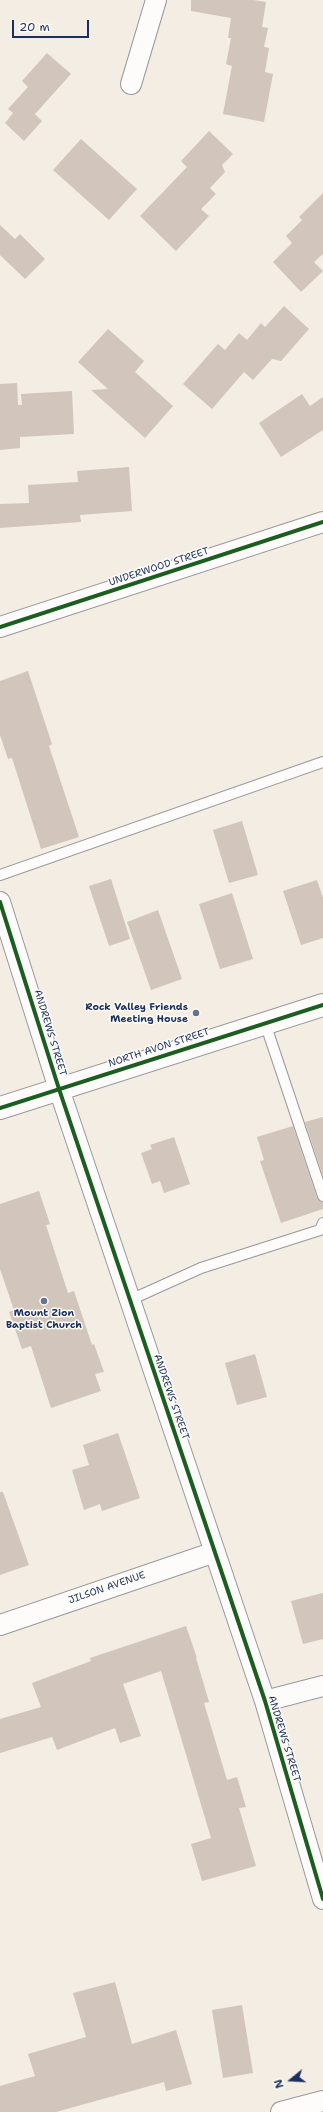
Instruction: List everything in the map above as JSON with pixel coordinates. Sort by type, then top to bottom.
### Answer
[{"type":"street","points":[[131,84],[156,0]]},
{"type":"street","name":"UNDERWOOD STREET","points":[[0,627],[323,522]]},
{"type":"street","name":"ANDREWS STREET","points":[[0,902],[59,1089],[265,1701],[323,1899]]},
{"type":"street","name":"NORTH AVON STREET","points":[[0,1108],[323,1005]]},
{"type":"street","name":"JILSON AVENUE","points":[[0,1624],[215,1552]]},
{"type":"street","points":[[265,1701],[323,1686]]},
{"type":"street","points":[[281,2112],[323,2101]]},
{"type":"lane","points":[[0,875],[323,762]]},
{"type":"lane","points":[[265,1023],[323,1196]]},
{"type":"lane","points":[[130,1300],[200,1268],[320,1230],[323,1224]]},
{"type":"building","points":[[191,0],[253,0],[266,2],[262,27],[268,28],[264,47],[269,48],[265,72],[273,74],[264,122],[223,114],[232,66],[226,64],[231,38],[228,38],[231,18],[191,11]]},
{"type":"building","points":[[47,53],[71,74],[35,114],[42,121],[24,141],[5,123],[13,113],[8,109],[28,87],[22,81]]},
{"type":"building","points":[[209,131],[233,154],[222,165],[225,172],[210,188],[216,194],[201,209],[209,216],[176,251],[140,216],[187,167],[181,161]]},
{"type":"building","points":[[81,139],[137,189],[109,220],[53,170]]},
{"type":"building","points":[[323,193],[323,254],[314,262],[323,271],[301,292],[273,262],[292,243],[286,236],[302,220],[299,217]]},
{"type":"building","points":[[0,225],[15,239],[20,234],[45,259],[25,279],[0,255]]},
{"type":"building","points":[[284,306],[309,329],[281,361],[272,359],[253,380],[244,372],[212,409],[183,384],[218,344],[225,350],[239,333],[247,340],[261,323],[265,327]]},
{"type":"building","points":[[108,329],[144,361],[135,372],[173,406],[145,438],[91,390],[108,389],[78,362]]},
{"type":"building","points":[[17,383],[18,405],[22,405],[21,394],[72,391],[74,434],[20,437],[20,448],[0,450],[0,384]]},
{"type":"building","points":[[302,394],[310,406],[323,397],[323,430],[281,457],[259,423]]},
{"type":"building","points":[[129,467],[132,511],[80,515],[81,522],[0,528],[0,504],[29,503],[28,485],[78,482],[77,471]]},
{"type":"building","points":[[28,671],[52,744],[49,746],[79,837],[41,849],[12,758],[8,759],[0,735],[0,681]]},
{"type":"building","points":[[242,821],[258,875],[229,883],[213,830]]},
{"type":"building","points":[[111,879],[130,939],[109,946],[89,886]]},
{"type":"building","points":[[317,880],[323,898],[323,938],[301,945],[283,891]]},
{"type":"building","points":[[232,893],[253,959],[220,969],[199,904]]},
{"type":"building","points":[[158,910],[182,979],[151,990],[127,922]]},
{"type":"building","points":[[323,1117],[323,1176],[305,1122]]},
{"type":"building","points":[[293,1126],[317,1198],[323,1202],[323,1209],[281,1223],[260,1161],[264,1160],[257,1137]]},
{"type":"building","points":[[174,1137],[190,1184],[164,1193],[160,1181],[152,1184],[141,1153],[152,1149],[150,1145]]},
{"type":"building","name":"Mount Zion Baptist Church","points":[[39,1191],[50,1224],[46,1225],[68,1293],[74,1291],[92,1345],[94,1344],[104,1372],[95,1374],[101,1391],[51,1408],[31,1346],[22,1349],[9,1312],[14,1310],[0,1269],[0,1204]]},
{"type":"building","points":[[255,1354],[267,1397],[237,1405],[225,1363]]},
{"type":"building","points":[[118,1433],[140,1498],[102,1511],[100,1504],[84,1510],[72,1470],[89,1465],[83,1445]]},
{"type":"building","points":[[0,1492],[3,1492],[29,1565],[0,1575]]},
{"type":"building","points":[[323,1593],[323,1639],[303,1644],[291,1601]]},
{"type":"building","points":[[186,1626],[197,1658],[209,1702],[204,1703],[227,1780],[237,1777],[246,1807],[239,1808],[256,1866],[202,1881],[191,1844],[211,1838],[161,1671],[123,1684],[141,1736],[120,1743],[115,1728],[57,1750],[52,1737],[0,1753],[0,1719],[41,1707],[32,1683],[91,1661],[90,1658]]},
{"type":"building","points":[[115,1982],[132,2044],[176,2030],[192,2084],[166,2091],[164,2082],[56,2112],[0,2112],[0,2086],[35,2076],[28,2054],[86,2037],[73,1993]]},
{"type":"building","points":[[242,2005],[253,2073],[223,2078],[212,2010]]},
{"type":"cycle path","points":[[0,627],[323,522]]},
{"type":"cycle path","points":[[0,902],[59,1089],[265,1701],[323,1899]]},
{"type":"cycle path","points":[[0,1108],[323,1005]]},
{"type":"place","name":"Rock Valley Friends Meeting House","points":[[196,1013]]},
{"type":"place","name":"Mount Zion Baptist Church","points":[[44,1301]]}]
